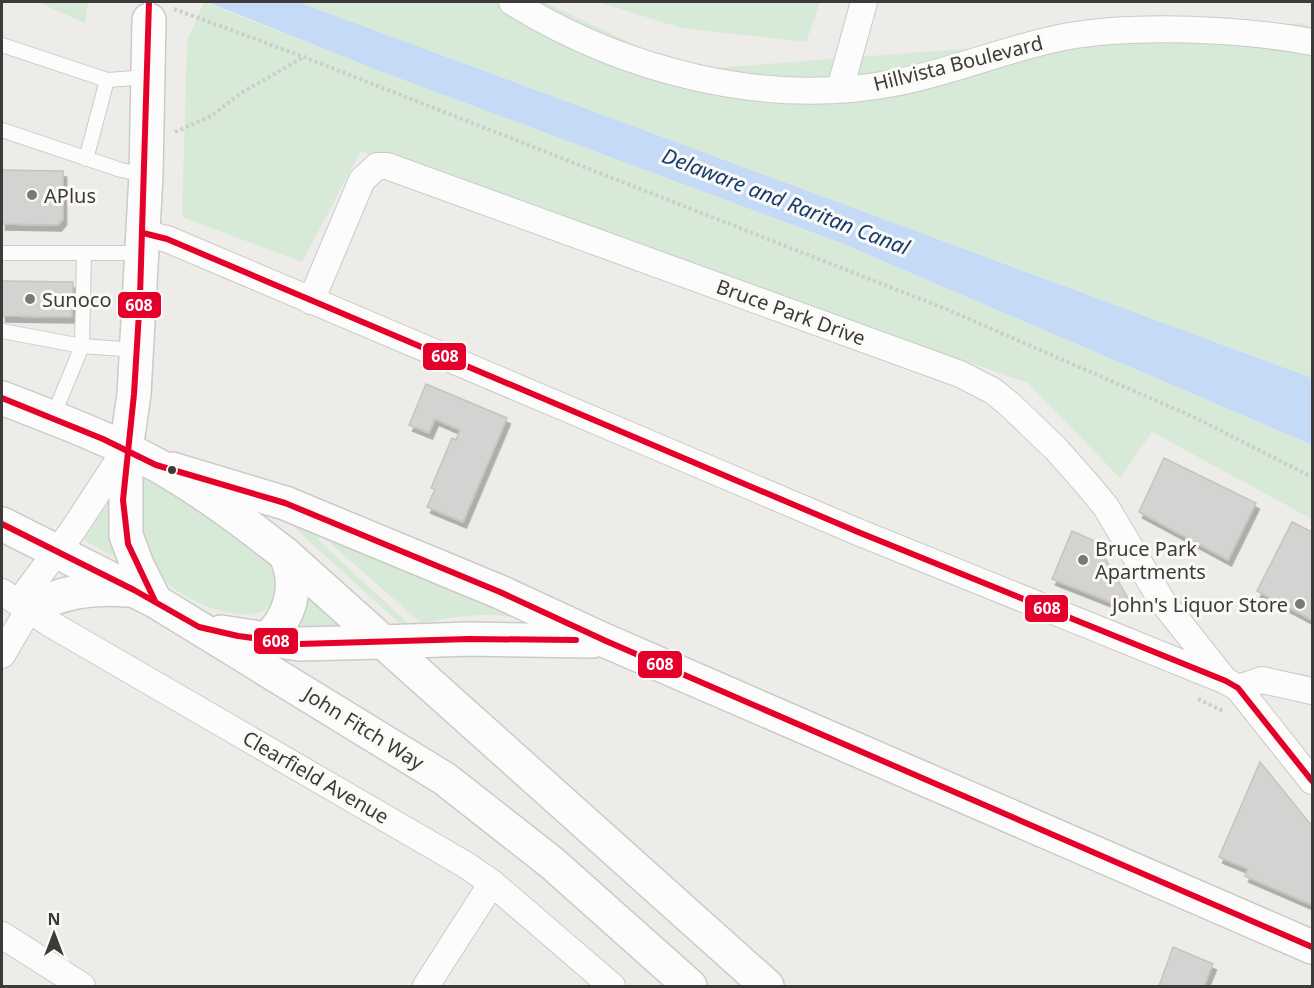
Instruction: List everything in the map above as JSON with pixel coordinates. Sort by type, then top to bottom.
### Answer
[{"type":"main road","points":[[29,609],[75,591],[109,588],[145,596],[126,535],[126,449],[132,414],[146,175],[149,20]]},
{"type":"main road","points":[[2,398],[126,449],[225,507],[285,554],[767,987]]},
{"type":"main road","points":[[156,465],[285,503],[500,592],[606,641],[1312,947]]},
{"type":"main road","name":"John Fitch Way","points":[[2,524],[145,596],[399,749],[486,808],[552,863],[690,987]]},
{"type":"main road","points":[[266,640],[279,628],[293,592],[292,568],[285,554]]},
{"type":"main road","points":[[199,627],[299,644],[469,639],[606,641]]},
{"type":"street","name":"Hillvista Boulevard","points":[[512,2],[585,40],[668,70],[704,80],[795,90],[892,84],[1070,36],[1139,31],[1208,31],[1284,37],[1312,42]]},
{"type":"street","points":[[840,88],[864,2]]},
{"type":"street","name":"Bruce Park Drive","points":[[311,301],[362,180],[377,166],[387,166],[960,374],[993,391],[1056,448],[1106,507],[1162,602],[1312,781]]},
{"type":"street","points":[[142,243],[167,239],[858,532],[1232,684],[1262,680],[1312,691]]},
{"type":"street","points":[[2,655],[29,609],[27,591],[126,449]]},
{"type":"street","name":"Clearfield Avenue","points":[[2,592],[414,833],[492,883],[612,987]]},
{"type":"street","points":[[426,987],[492,883]]},
{"type":"street","points":[[2,935],[82,987]]},
{"type":"lane","points":[[2,45],[107,80],[149,77]]},
{"type":"lane","points":[[86,159],[107,80]]},
{"type":"lane","points":[[2,130],[86,159],[146,175]]},
{"type":"lane","points":[[2,253],[84,253],[142,243]]},
{"type":"lane","points":[[52,419],[82,346],[84,253]]},
{"type":"lane","points":[[2,331],[82,346],[136,350]]},
{"type":"path","points":[[181,11],[946,309],[1196,418],[1312,477]]},
{"type":"path","points":[[168,135],[211,116],[241,93],[304,57]]},
{"type":"green space","points":[[37,2],[88,2],[85,23]]},
{"type":"green space","points":[[204,2],[385,73],[841,243],[1312,445],[1312,519],[1152,432],[1120,478],[1028,383],[361,151],[302,262],[182,217],[187,41]]},
{"type":"green space","points":[[298,2],[544,2],[688,70],[1302,23],[1312,28],[1312,378]]},
{"type":"green space","points":[[599,2],[820,2],[806,42],[681,28]]},
{"type":"green space","points":[[141,476],[214,517],[263,556],[277,571],[273,602],[262,611],[247,614],[229,613],[191,599],[160,577],[152,566],[145,544]]},
{"type":"green space","points":[[110,499],[112,539],[121,561],[84,540]]},
{"type":"green space","points":[[285,519],[318,532],[319,541],[410,625],[399,623]]},
{"type":"green space","points":[[331,538],[529,621],[488,615],[462,616],[421,623],[327,540]]},
{"type":"green space","points":[[309,597],[343,628],[317,630],[300,627]]},
{"type":"water","name":"Delaware and Raritan Canal","points":[[207,2],[298,2],[1312,378],[1312,445],[841,243],[385,73]]},
{"type":"building","name":"APlus","points":[[2,170],[63,171],[63,219],[58,225],[2,224]]},
{"type":"building","points":[[2,281],[73,282],[72,317],[2,316]]},
{"type":"building","points":[[426,384],[507,418],[463,522],[427,507],[435,489],[431,488],[452,438],[456,440],[460,430],[435,419],[429,433],[409,425]]},
{"type":"building","points":[[1164,458],[1256,503],[1228,560],[1139,512]]},
{"type":"building","points":[[1292,522],[1312,532],[1312,620],[1257,591]]},
{"type":"building","name":"Bruce Park Apartments","points":[[1072,531],[1095,541],[1127,597],[1123,607],[1052,579]]},
{"type":"building","points":[[1260,762],[1312,826],[1312,905],[1245,876],[1248,869],[1219,857]]},
{"type":"building","points":[[1173,947],[1213,964],[1204,986],[1159,986]]},
{"type":"transit line","name":"608","points":[[149,2],[140,296],[134,394],[123,500],[128,544],[155,601]]},
{"type":"transit line","name":"608","points":[[143,233],[167,239],[858,532],[1226,681],[1238,688],[1312,781]]},
{"type":"transit line","name":"608","points":[[2,398],[103,439],[156,465],[285,503],[500,592],[606,641],[1312,947]]},
{"type":"transit line","name":"608","points":[[2,524],[134,590],[199,627],[238,636],[299,644],[469,639],[576,640]]},
{"type":"place","name":"APlus","points":[[32,195]]},
{"type":"place","name":"Sunoco","points":[[30,299]]},
{"type":"place","name":"Bruce Park Apartments","points":[[1083,560]]},
{"type":"place","name":"John's Liquor Store","points":[[1300,604]]}]
